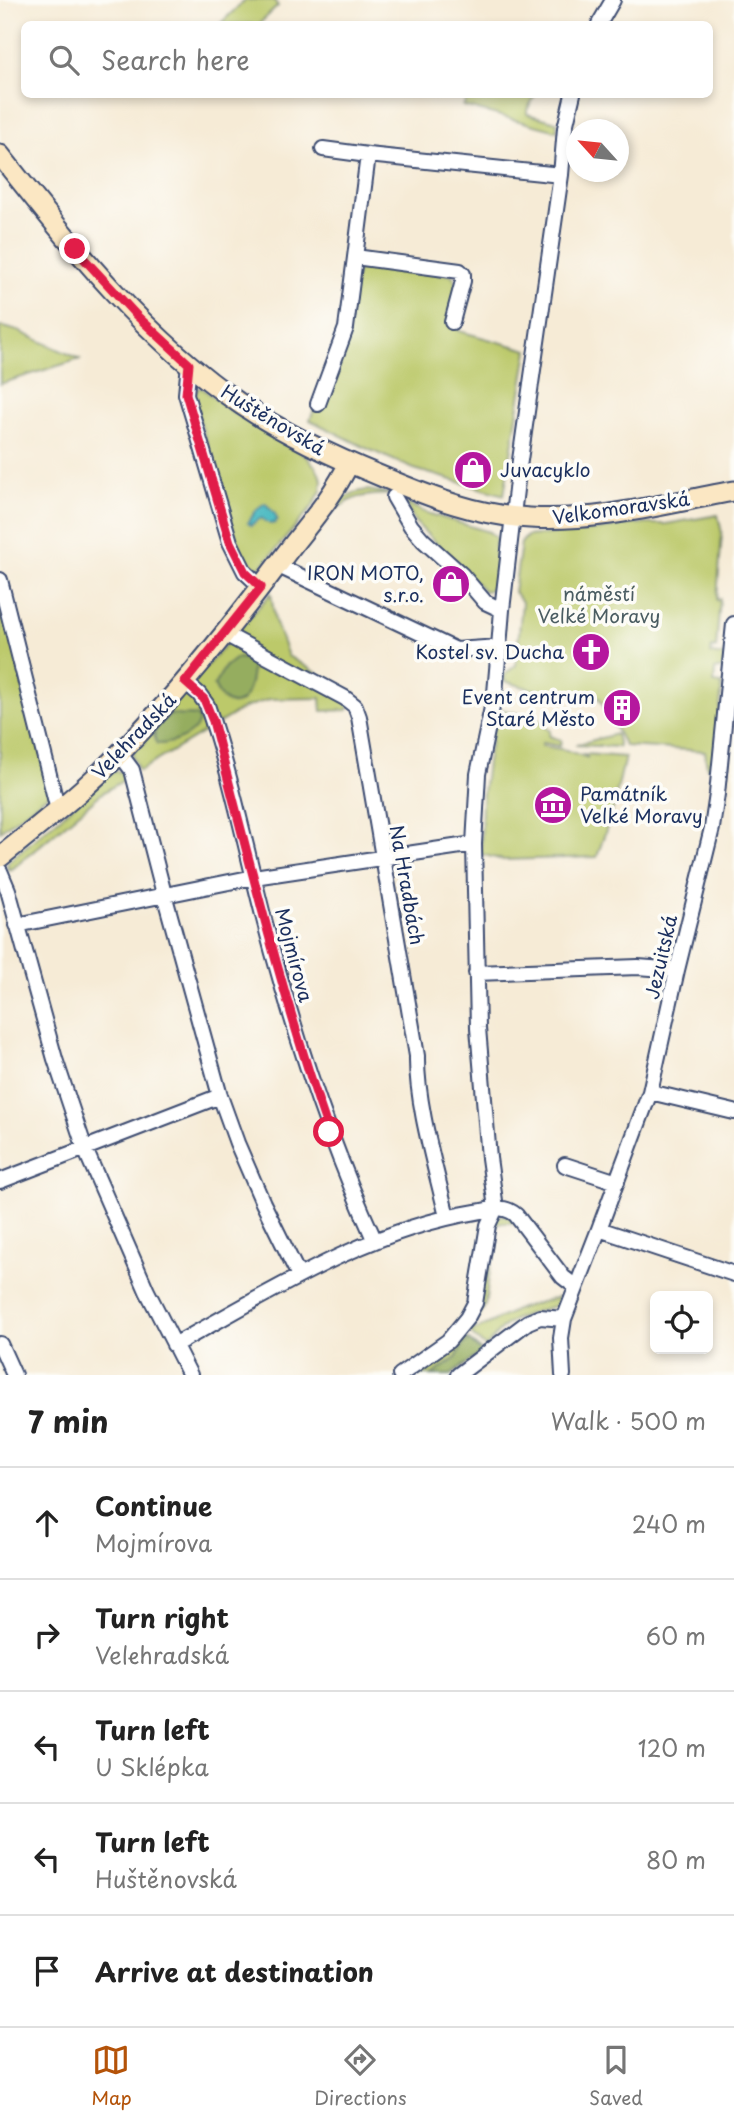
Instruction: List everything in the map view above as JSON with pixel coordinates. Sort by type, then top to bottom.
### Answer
[{"type":"street","points":[[601,21],[613,0]]},
{"type":"street","points":[[400,1375],[449,1341],[467,1318],[475,1303],[488,1225],[496,1208],[478,1028],[474,844],[478,774],[495,693],[513,517],[561,176],[565,128],[572,98]]},
{"type":"street","points":[[323,149],[561,176]]},
{"type":"street","name":"Huštěnovská","points":[[0,155],[75,249],[111,289],[189,364],[270,423],[349,463]]},
{"type":"street","points":[[318,404],[346,328],[368,155]]},
{"type":"street","points":[[355,257],[460,271],[463,281],[452,322]]},
{"type":"street","points":[[189,364],[186,394],[230,542],[245,572],[261,587]]},
{"type":"street","name":"Velkomoravská","points":[[349,463],[456,505],[513,517],[549,519],[595,516],[734,491]]},
{"type":"street","name":"Velehradská","points":[[0,857],[58,810],[120,754],[185,682],[225,634],[334,490],[349,463]]},
{"type":"street","points":[[394,497],[411,526],[423,540],[462,575],[485,602],[502,610]]},
{"type":"street","points":[[278,564],[456,650],[499,647]]},
{"type":"street","points":[[0,580],[58,810]]},
{"type":"street","name":"Jezuitská","points":[[563,1375],[561,1339],[564,1319],[650,1091],[712,828],[734,624]]},
{"type":"street","name":"Na Hradbách","points":[[225,634],[345,698],[355,706],[417,1056],[424,1112],[447,1217]]},
{"type":"street","name":"Mojmírova","points":[[185,682],[207,705],[275,962],[307,1069],[346,1176],[374,1239]]},
{"type":"street","points":[[120,754],[132,770],[220,1096],[263,1203],[299,1276]]},
{"type":"street","points":[[17,925],[254,877],[474,844]]},
{"type":"street","points":[[0,871],[8,890],[55,1059],[85,1149],[147,1291],[190,1375]]},
{"type":"street","points":[[476,973],[638,967],[677,970]]},
{"type":"street","points":[[650,1091],[734,1111]]},
{"type":"street","points":[[0,1181],[220,1096]]},
{"type":"street","points":[[565,1166],[617,1182]]},
{"type":"street","points":[[174,1345],[299,1276],[374,1239],[447,1217],[496,1208],[503,1208],[516,1215],[563,1277],[576,1287]]},
{"type":"street","points":[[599,1229],[734,1274]]},
{"type":"street","points":[[458,1375],[527,1322],[540,1317],[564,1319]]},
{"type":"street","points":[[0,1343],[14,1375]]},
{"type":"green space","points":[[245,0],[274,0],[278,6],[262,21],[223,21]]},
{"type":"green space","points":[[468,98],[533,98],[527,114],[557,122],[557,131],[463,106]]},
{"type":"green space","points":[[362,265],[452,275],[458,295],[459,331],[528,350],[504,495],[414,469],[310,420],[340,342],[358,268]]},
{"type":"green space","points":[[0,326],[18,331],[80,359],[0,384]]},
{"type":"green space","points":[[198,388],[202,388],[230,410],[305,455],[322,479],[321,491],[312,507],[261,567],[250,564],[242,555],[193,399]]},
{"type":"green space","points":[[367,490],[394,494],[361,497],[333,512],[328,511],[346,497]]},
{"type":"green space","points":[[405,502],[424,512],[489,532],[496,538],[495,556],[501,557],[494,587],[484,591],[415,522]]},
{"type":"green space","name":"náměstí Velké Moravy","points":[[718,515],[722,533],[717,600],[720,599],[716,648],[712,647],[711,654],[725,656],[723,668],[715,670],[714,683],[722,684],[715,762],[712,766],[707,767],[705,751],[625,746],[599,698],[531,689],[504,681],[505,674],[516,665],[522,602],[514,592],[521,543],[527,536],[634,524],[666,524]]},
{"type":"green space","points":[[0,580],[53,791],[0,831]]},
{"type":"green space","points":[[271,593],[275,621],[288,656],[353,692],[348,710],[322,711],[321,698],[270,699],[244,708],[139,771],[132,756],[135,747]]},
{"type":"green space","points":[[236,658],[252,664],[251,677],[244,698],[230,704],[222,698],[214,685],[225,667]]},
{"type":"green space","points":[[497,708],[537,719],[550,731],[549,736],[561,740],[560,746],[542,743],[542,746],[566,750],[588,758],[584,754],[625,757],[612,812],[597,857],[503,860],[481,854],[482,801]]},
{"type":"green space","points":[[172,714],[197,716],[199,722],[192,732],[181,739],[157,744],[155,730]]},
{"type":"green space","points":[[616,734],[619,747],[575,745]]},
{"type":"green space","points":[[116,771],[122,772],[124,780],[102,793],[11,870],[7,868],[8,862]]},
{"type":"green space","points":[[504,1215],[515,1220],[515,1223],[497,1223],[485,1305],[473,1330],[520,1308],[559,1297],[555,1306],[524,1315],[508,1324],[486,1348],[465,1328],[492,1225],[498,1216]]},
{"type":"green space","points":[[461,1334],[482,1352],[451,1375],[411,1375],[425,1367]]},
{"type":"green space","points":[[469,1340],[482,1352],[451,1375],[432,1375],[456,1358]]},
{"type":"water","points":[[265,503],[275,514],[275,523],[270,524],[261,518],[251,525],[248,523],[257,509]]},
{"type":"place","name":"Juvacyklo","points":[[473,470]]},
{"type":"place","name":"IRON MOTO, s.r.o.","points":[[451,584]]},
{"type":"place","name":"Kostel sv. Ducha","points":[[591,652]]},
{"type":"place","name":"Event centrum Staré Město","points":[[622,708]]},
{"type":"place","name":"Památník Velké Moravy","points":[[553,805]]},
{"type":"route","points":[[75,249],[136,315],[189,364],[186,394],[230,542],[245,572],[261,587],[185,682],[204,699],[213,721],[272,951],[329,1132]]}]
